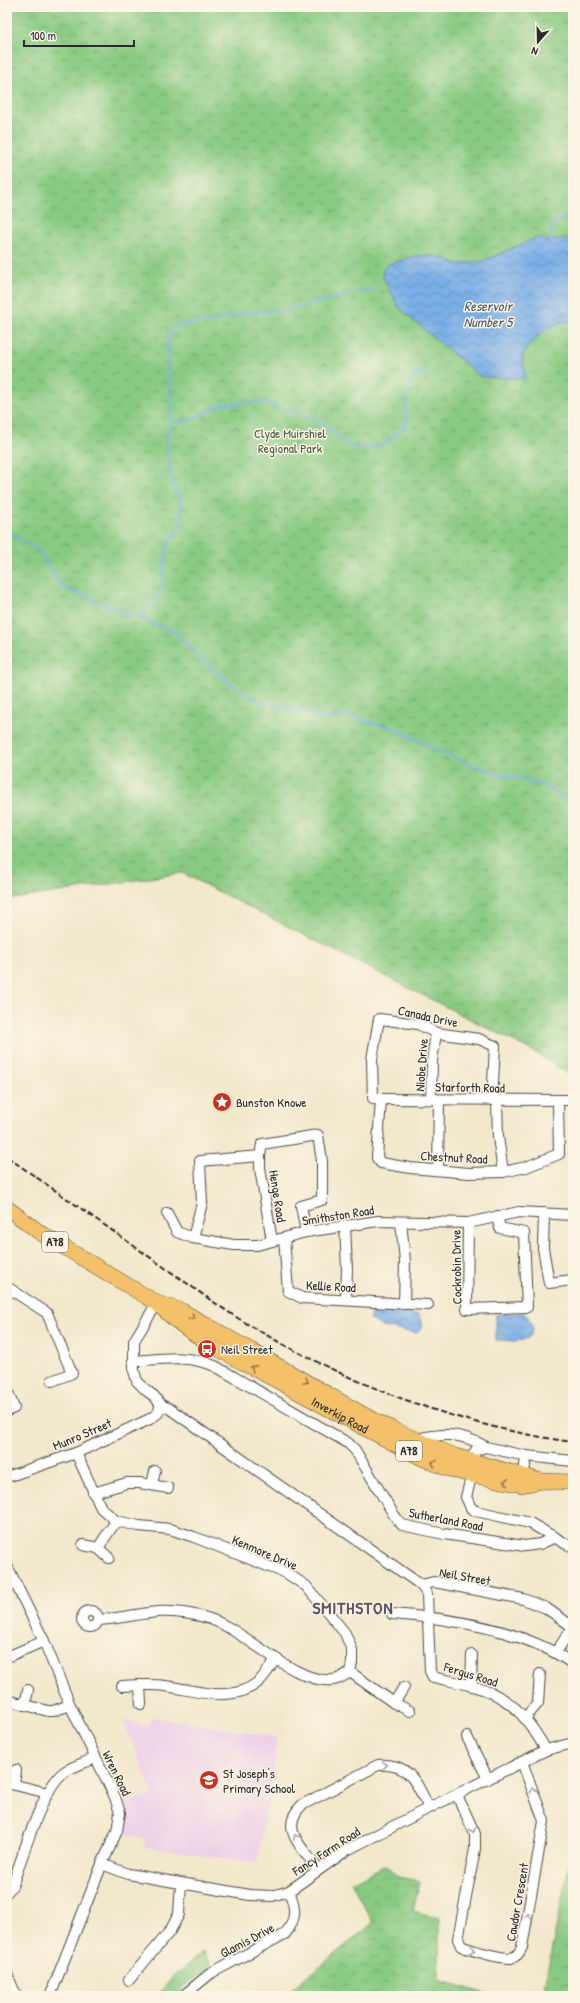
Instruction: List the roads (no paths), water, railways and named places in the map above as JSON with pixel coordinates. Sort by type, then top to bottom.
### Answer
[{"type":"highway","name":"Inverkip Road","points":[[7,1208],[42,1234],[156,1303],[176,1322],[252,1367],[422,1458],[446,1468],[524,1474],[542,1481]]},
{"type":"highway","name":"Inverkip Road","points":[[156,1303],[182,1311],[364,1415],[473,1469],[522,1485],[542,1481],[573,1482]]},
{"type":"street","name":"Canada Drive","points":[[373,1098],[372,1058],[379,1019],[418,1024],[436,1033],[479,1039],[495,1046],[495,1100]]},
{"type":"street","name":"Niobe Drive","points":[[436,1033],[432,1061],[438,1169]]},
{"type":"street","name":"Starforth Road","points":[[373,1098],[435,1100],[573,1100]]},
{"type":"street","name":"Chestnut Road","points":[[373,1098],[377,1158],[382,1163],[410,1168],[438,1169],[469,1173],[503,1172],[526,1167],[559,1154],[558,1100]]},
{"type":"street","points":[[495,1100],[503,1172]]},
{"type":"street","points":[[193,1238],[202,1203],[200,1161],[260,1156],[262,1144],[318,1135],[322,1161],[322,1200],[301,1206],[306,1232]]},
{"type":"street","name":"Henge Road","points":[[260,1156],[260,1168],[272,1241]]},
{"type":"street","name":"Smithston Road","points":[[167,1213],[177,1232],[193,1238],[234,1245],[257,1245],[306,1232],[378,1221],[468,1223],[483,1221],[497,1216],[519,1212],[573,1215]]},
{"type":"street","points":[[544,1213],[542,1248],[549,1283],[573,1280]]},
{"type":"street","name":"Cockrobin Drive","points":[[468,1223],[467,1309],[527,1307],[524,1233],[500,1228],[497,1216]]},
{"type":"street","points":[[401,1222],[405,1261],[404,1304]]},
{"type":"street","points":[[345,1226],[347,1269],[346,1299]]},
{"type":"street","name":"Kellie Road","points":[[284,1238],[288,1291],[302,1298],[314,1300],[346,1299],[428,1305]]},
{"type":"street","points":[[7,1287],[47,1313],[72,1373],[52,1381]]},
{"type":"street","name":"Neil Street","points":[[156,1303],[134,1341],[133,1361],[137,1381],[154,1396],[161,1406],[170,1409],[422,1585],[434,1582],[523,1600],[546,1608],[573,1627]]},
{"type":"street","name":"Sutherland Road","points":[[133,1361],[192,1358],[204,1362],[348,1443],[355,1450],[394,1515],[402,1525],[444,1534],[525,1546],[540,1544],[555,1537]]},
{"type":"street","points":[[7,1390],[14,1408],[7,1411]]},
{"type":"street","name":"Munro Street","points":[[7,1477],[76,1453],[150,1418],[158,1413],[161,1406]]},
{"type":"street","points":[[414,1439],[442,1433],[461,1436],[486,1447],[526,1456],[573,1461]]},
{"type":"street","points":[[486,1447],[476,1450],[474,1455],[473,1469],[466,1498],[471,1508],[476,1511],[530,1524],[573,1548]]},
{"type":"street","points":[[473,1469],[484,1456],[498,1450]]},
{"type":"street","name":"Kenmore Drive","points":[[76,1453],[101,1508],[116,1521],[139,1526],[170,1529],[194,1537],[288,1574],[306,1586],[345,1633],[352,1650],[350,1672]]},
{"type":"street","points":[[524,1474],[526,1456]]},
{"type":"street","points":[[152,1485],[155,1471]]},
{"type":"street","points":[[93,1493],[126,1483],[168,1488]]},
{"type":"street","points":[[98,1548],[116,1521]]},
{"type":"street","points":[[83,1545],[98,1548],[109,1558]]},
{"type":"street","name":"Wren Road","points":[[7,1566],[11,1584],[44,1641],[70,1705],[117,1801],[120,1813],[117,1831],[102,1864],[50,1996]]},
{"type":"street","name":"Fergus Road","points":[[422,1585],[427,1594],[430,1671],[433,1677],[471,1686],[497,1695],[513,1705],[526,1717],[546,1750]]},
{"type":"street","points":[[98,1620],[115,1619],[151,1613],[182,1613],[205,1618],[244,1637],[276,1659],[309,1676],[323,1680],[335,1680],[350,1672],[394,1703],[410,1712]]},
{"type":"street","points":[[392,1614],[429,1617],[509,1634],[556,1652],[573,1664]]},
{"type":"street","points":[[556,1652],[573,1627]]},
{"type":"street","points":[[7,1657],[44,1641]]},
{"type":"street","points":[[471,1686],[472,1655]]},
{"type":"street","points":[[122,1686],[164,1686],[211,1694],[227,1694],[244,1690],[258,1683],[276,1659]]},
{"type":"street","points":[[526,1717],[538,1704],[540,1674]]},
{"type":"street","points":[[140,1685],[141,1704]]},
{"type":"street","points":[[394,1703],[404,1687]]},
{"type":"street","points":[[25,1705],[28,1690]]},
{"type":"street","points":[[7,1700],[53,1711],[70,1705]]},
{"type":"street","points":[[467,1737],[488,1779]]},
{"type":"street","name":"Fancy Farm Road","points":[[102,1864],[128,1874],[181,1884],[250,1895],[272,1896],[289,1891],[318,1869],[347,1850],[429,1808],[546,1750],[573,1743]]},
{"type":"street","points":[[7,1892],[12,1886],[36,1820],[48,1793],[64,1772],[95,1758]]},
{"type":"street","name":"Cawdor Crescent","points":[[458,1794],[475,1834],[475,1849],[458,1939],[461,1946],[470,1950],[512,1958],[519,1954],[522,1948],[544,1821],[522,1762]]},
{"type":"street","points":[[318,1869],[295,1838],[292,1828],[291,1821],[295,1812],[302,1805],[378,1765],[390,1764],[400,1767],[408,1772],[416,1783],[429,1808]]},
{"type":"street","points":[[16,1770],[10,1783],[48,1793]]},
{"type":"street","points":[[129,1980],[170,1931],[179,1914],[181,1884]]},
{"type":"street","name":"Glamis Drive","points":[[183,1996],[211,1973],[285,1934],[292,1926],[296,1912],[289,1891]]},
{"type":"street","points":[[7,1974],[16,1996]]},
{"type":"water","name":"Reservoir Number 5","points":[[536,238],[542,238],[545,241],[573,239],[573,272],[567,275],[573,284],[573,323],[562,322],[556,324],[532,342],[524,353],[523,358],[525,379],[481,377],[399,308],[383,277],[383,269],[389,264],[415,256],[436,256],[459,264],[483,261]]},
{"type":"water","points":[[375,1306],[419,1315],[422,1325],[420,1330],[416,1333],[383,1327],[370,1319],[371,1311]]},
{"type":"water","points":[[524,1313],[529,1319],[533,1330],[528,1338],[518,1341],[496,1340],[496,1314]]},
{"type":"waterway","points":[[551,240],[551,226],[573,211]]},
{"type":"waterway","points":[[359,293],[375,289]]},
{"type":"waterway","points":[[141,618],[144,610],[157,598],[161,588],[168,543],[181,526],[181,501],[174,486],[166,444],[170,425],[172,402],[169,379],[168,336],[174,328],[181,324],[207,322],[243,314],[288,309],[352,294]]},
{"type":"waterway","points":[[171,422],[180,422],[192,419],[220,405],[263,402],[316,419],[335,433],[345,443],[360,449],[382,446],[406,425],[406,402],[410,382],[419,373],[428,376]]},
{"type":"waterway","points":[[7,532],[39,550],[54,577],[63,587],[175,632],[195,653],[228,682],[262,702],[272,703],[328,719],[346,715],[392,728],[432,748],[480,768],[545,786],[573,804]]},
{"type":"railway","points":[[7,1157],[223,1308],[293,1350],[370,1386],[449,1415],[531,1435],[573,1442]]},
{"type":"place","name":"Bunston Knowe","points":[[222,1102]]},
{"type":"place","name":"Neil Street","points":[[207,1349]]},
{"type":"place","name":"St Joseph's Primary School","points":[[209,1780]]},
{"type":"district","name":"SMITHSTON","points":[[353,1608]]},
{"type":"park label","name":"Clyde Muirshiel Regional Park","points":[[290,440]]}]
